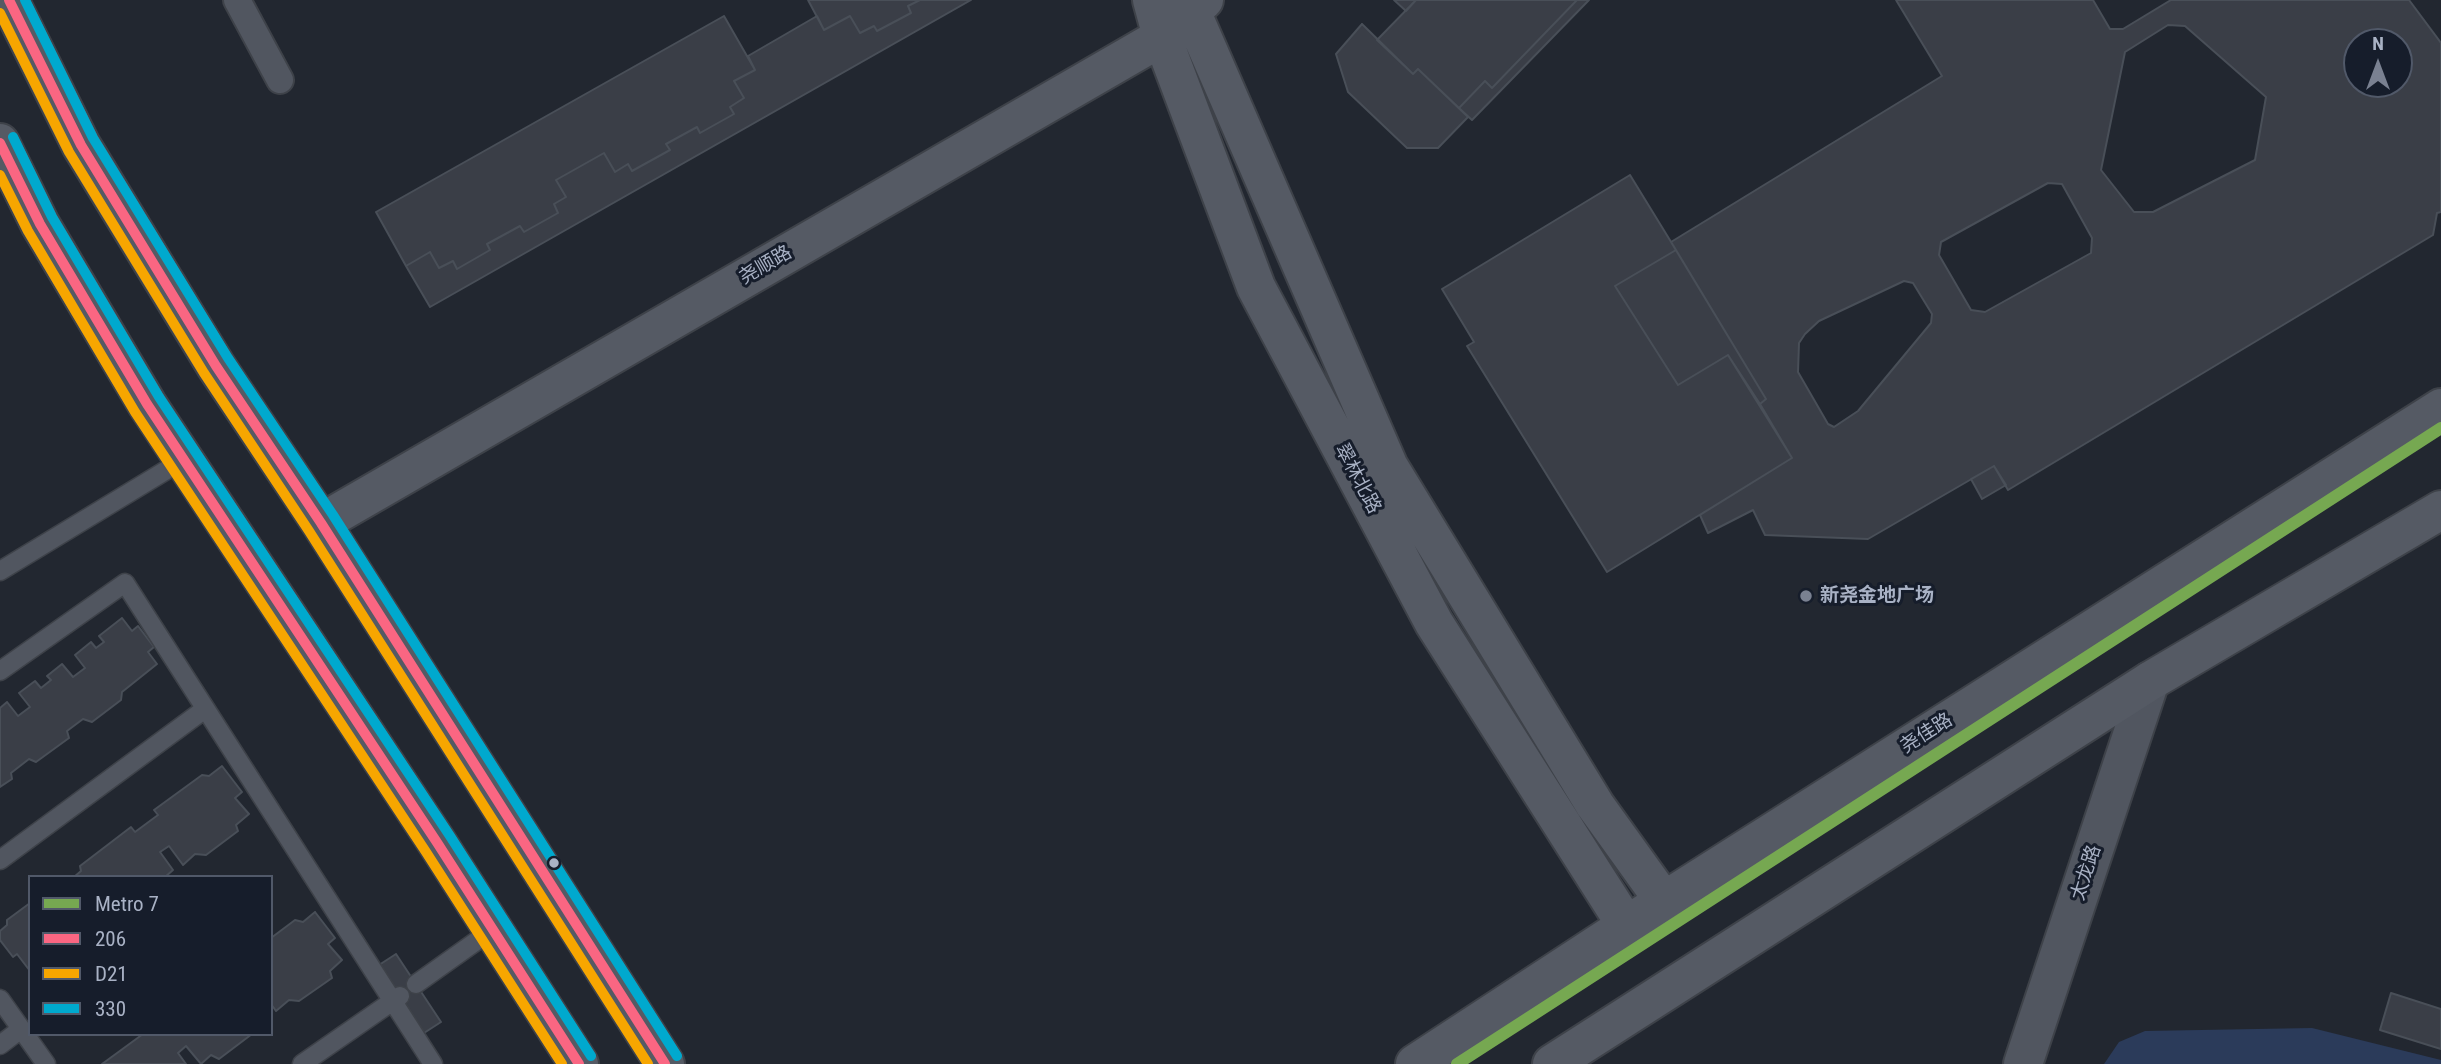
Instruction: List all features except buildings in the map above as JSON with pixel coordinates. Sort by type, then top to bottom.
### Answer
[{"type":"main road","points":[[9,0],[81,145],[216,366],[321,523],[665,1064]]},
{"type":"main road","name":"翠林北路","points":[[1152,0],[1162,37],[1262,299],[1434,623],[1626,925]]},
{"type":"main road","name":"尧顺路","points":[[321,523],[1162,37],[1195,4]]},
{"type":"main road","name":"翠林北路","points":[[1195,4],[1389,467],[1595,805],[1664,901]]},
{"type":"main road","points":[[2,151],[40,224],[183,460],[579,1064]]},
{"type":"main road","name":"尧佳路","points":[[1415,1064],[1626,925],[2441,408]]},
{"type":"main road","points":[[1552,1064],[2150,681],[2441,510]]},
{"type":"street","points":[[237,0],[280,80]]},
{"type":"street","name":"太龙路","points":[[2023,1064],[2150,681]]},
{"type":"lane","points":[[0,572],[183,460]]},
{"type":"lane","points":[[0,671],[125,583],[396,998],[433,1064]]},
{"type":"lane","points":[[0,860],[205,709]]},
{"type":"lane","points":[[416,984],[492,930]]},
{"type":"lane","points":[[302,1064],[396,998]]},
{"type":"lane","points":[[0,999],[46,1064]]},
{"type":"lane","points":[[0,1045],[21,1029]]},
{"type":"water","points":[[2312,1028],[2441,1060],[2441,1064],[2104,1064],[2119,1042],[2145,1031]]},
{"type":"metro line","name":"7","points":[[1457,1064],[2441,428]]},
{"type":"transit line","name":"206","points":[[9,0],[81,145],[216,366],[321,523],[665,1064]]},
{"type":"transit line","name":"330","points":[[25,0],[93,138],[228,358],[333,515],[677,1056]]},
{"type":"transit line","name":"D21","points":[[0,13],[69,152],[204,373],[309,531],[648,1064]]},
{"type":"transit line","name":"330","points":[[13,137],[52,217],[159,397],[450,836],[591,1056]]},
{"type":"transit line","name":"206","points":[[0,143],[40,224],[147,404],[438,844],[579,1064]]},
{"type":"transit line","name":"D21","points":[[0,175],[28,231],[135,412],[426,852],[562,1064]]},
{"type":"place","name":"新尧金地广场","points":[[1806,596]]}]
